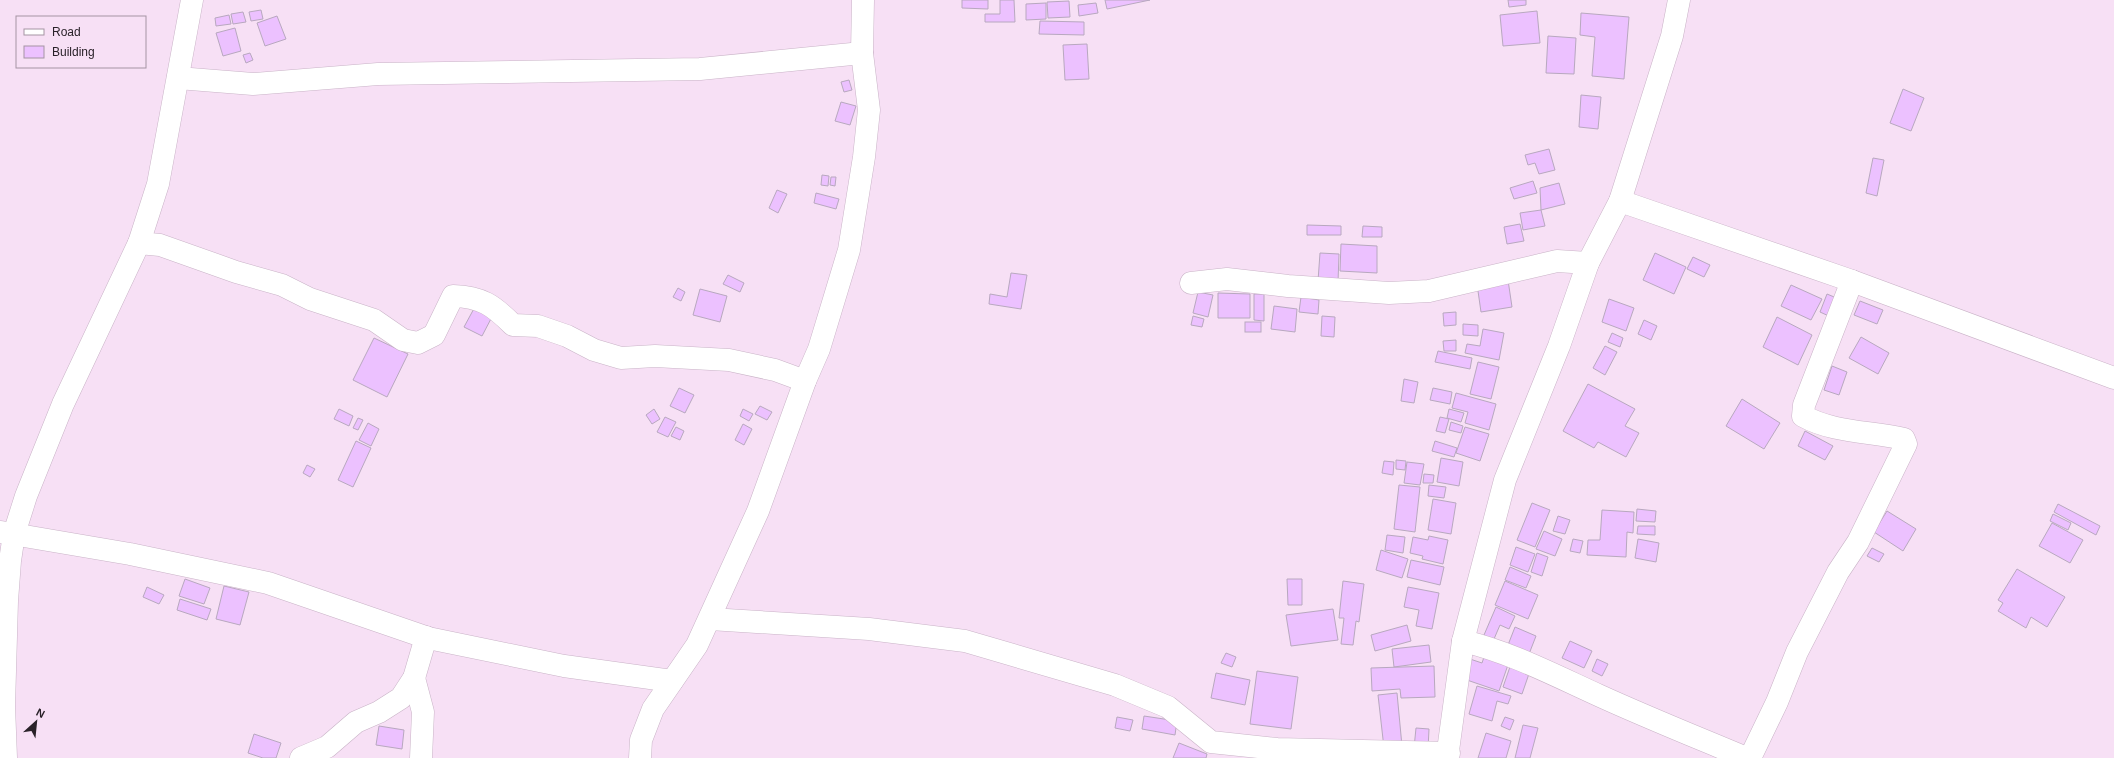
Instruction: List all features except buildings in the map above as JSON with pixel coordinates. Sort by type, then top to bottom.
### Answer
[{"type":"street","points":[[6,758],[4,706],[10,560],[7,533],[26,496],[63,404],[139,243],[158,184],[192,0]]},
{"type":"street","points":[[640,758],[641,740],[653,709],[697,645],[758,511],[805,381],[819,349],[850,242],[864,157],[869,110],[862,53],[863,0]]},
{"type":"street","points":[[710,619],[869,629],[965,641],[1115,685],[1168,707],[1211,742],[1277,749],[1448,756],[1463,641],[1505,480],[1559,346],[1588,263],[1620,201],[1672,36],[1679,0]]},
{"type":"street","points":[[178,78],[254,84],[378,74],[700,68],[862,53]]},
{"type":"street","points":[[1620,201],[1852,281],[2114,378]]},
{"type":"street","points":[[139,243],[160,245],[236,272],[282,285],[310,299],[374,320],[403,340],[418,343],[434,335],[453,296],[472,296],[498,310],[513,325],[538,326],[567,336],[594,350],[621,358],[655,356],[730,360],[774,370],[805,381]]},
{"type":"street","points":[[1191,283],[1227,279],[1288,286],[1397,293],[1429,291],[1557,261],[1588,263]]},
{"type":"street","points":[[1750,758],[1777,702],[1797,652],[1838,572],[1861,535],[1906,444],[1904,440],[1860,433],[1813,422],[1803,416],[1804,405],[1852,281]]},
{"type":"street","points":[[7,533],[130,554],[268,583],[426,637],[564,666],[672,681]]},
{"type":"street","points":[[301,758],[327,746],[356,722],[379,712],[401,698],[414,678],[426,637]]},
{"type":"street","points":[[1463,641],[1488,647],[1512,656],[1628,709],[1746,758]]},
{"type":"street","points":[[414,678],[423,712],[421,758]]}]
